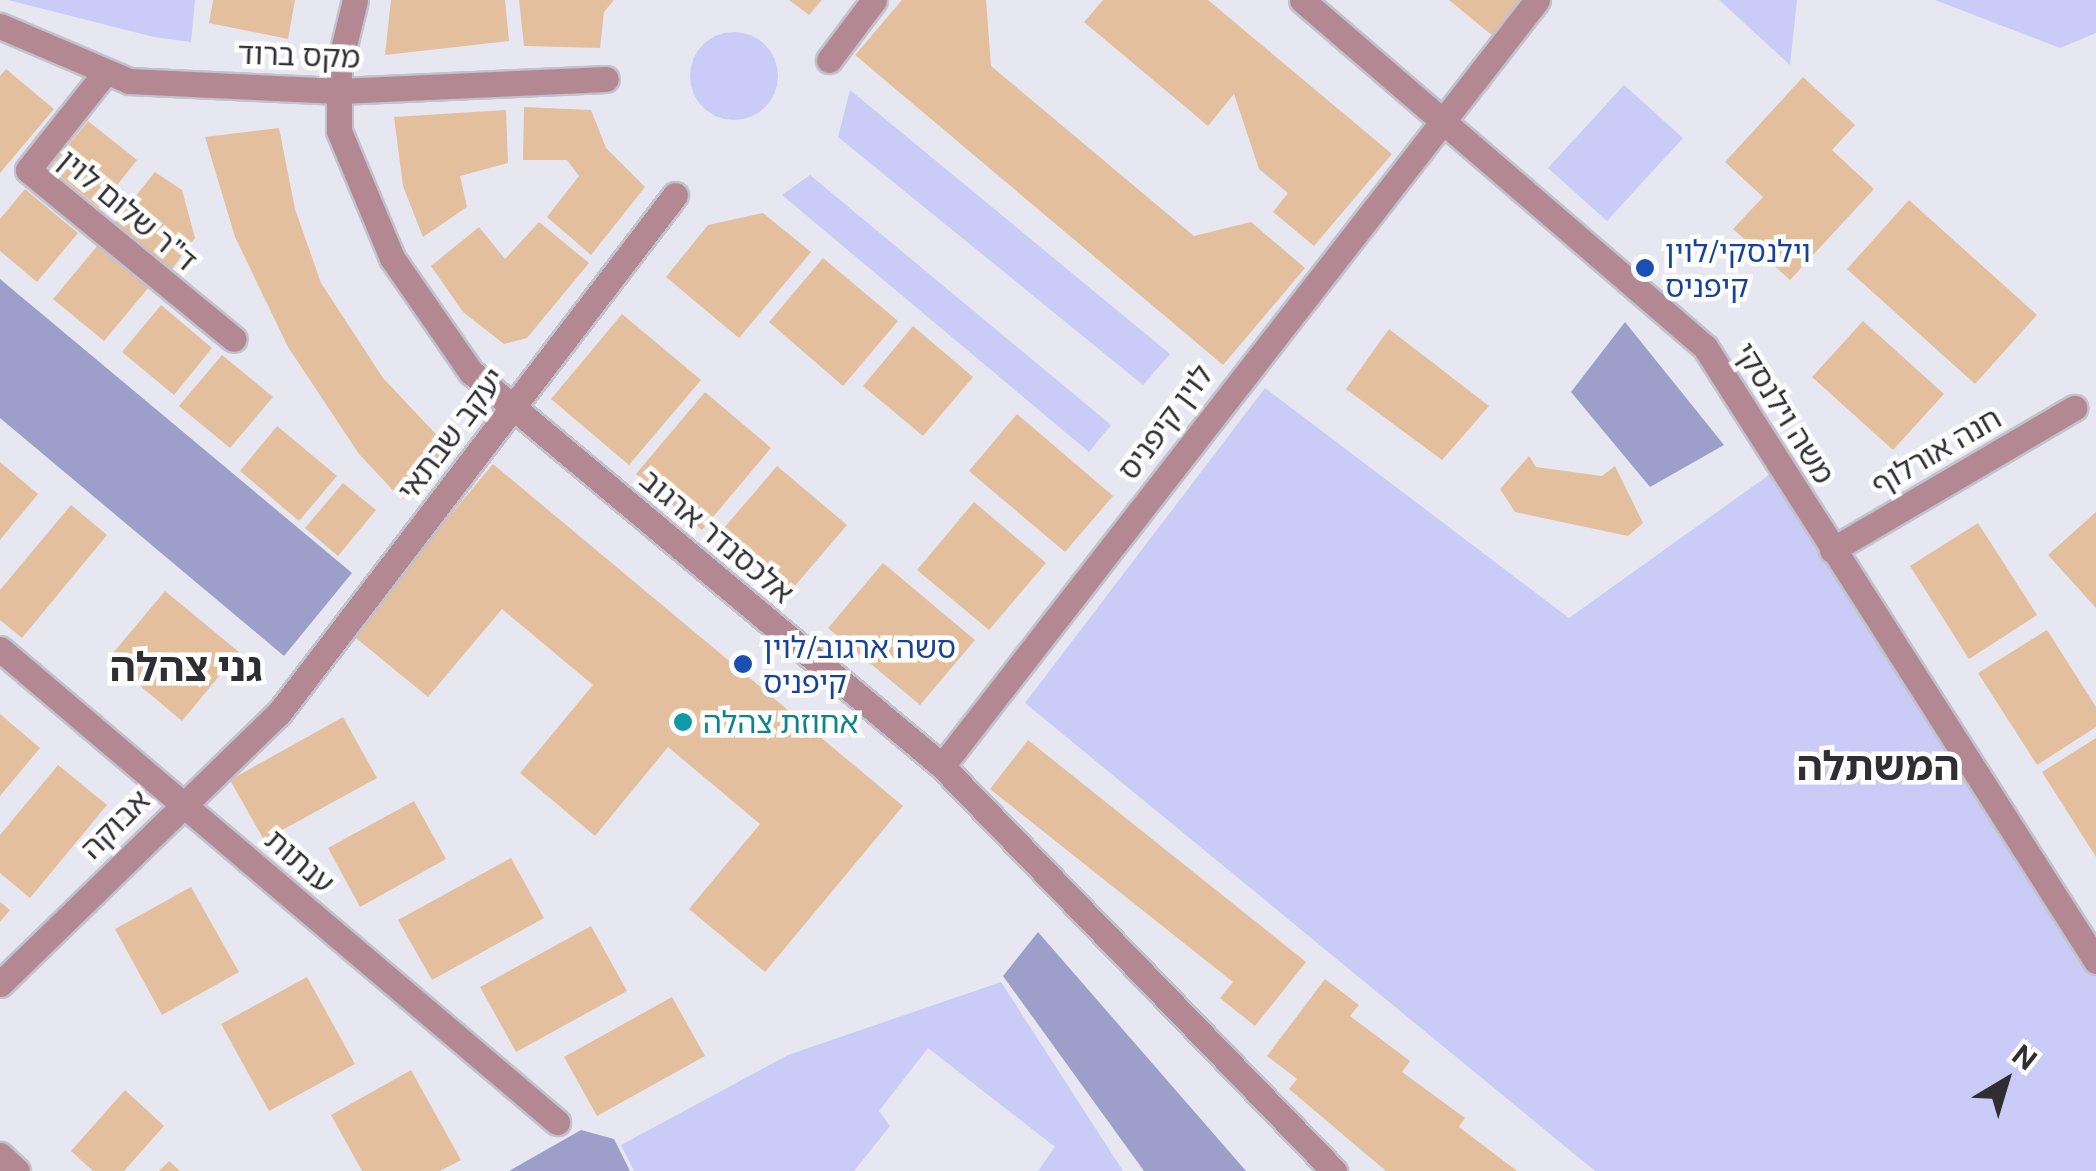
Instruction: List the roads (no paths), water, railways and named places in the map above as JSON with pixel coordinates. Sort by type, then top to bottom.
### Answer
[{"type":"street","name":"אלכסנדר ארגוב","points":[[354,0],[339,92],[340,132],[392,258],[472,372],[942,766],[1334,1171]]},
{"type":"street","points":[[828,60],[874,0]]},
{"type":"street","name":"משה וילנסקי","points":[[1302,0],[1706,347],[2096,960]]},
{"type":"street","name":"לוין קיפניס","points":[[942,766],[1439,118],[1537,0]]},
{"type":"street","name":"מקס ברוד","points":[[0,26],[104,74],[129,81],[339,92],[606,79]]},
{"type":"street","name":"ד\"ר שלום לוין","points":[[104,74],[28,170],[234,340]]},
{"type":"street","name":"יעקב שבתאי","points":[[278,713],[675,195]]},
{"type":"street","name":"חנה אורלוף","points":[[1832,550],[2074,408]]},
{"type":"street","name":"ענתות","points":[[0,650],[557,1122]]},
{"type":"street","name":"אבוקה","points":[[0,984],[278,713]]},
{"type":"street","points":[[0,1155],[17,1171]]},
{"type":"place","name":"וילנסקי/לוין קיפניס","points":[[1645,268]]},
{"type":"place","name":"סשה ארגוב/לוין קיפניס","points":[[743,664]]},
{"type":"place","name":"אחוזת צהלה","points":[[683,722]]},
{"type":"district","name":"גני צהלה","points":[[186,667]]},
{"type":"district","name":"המשתלה","points":[[1878,766]]}]
